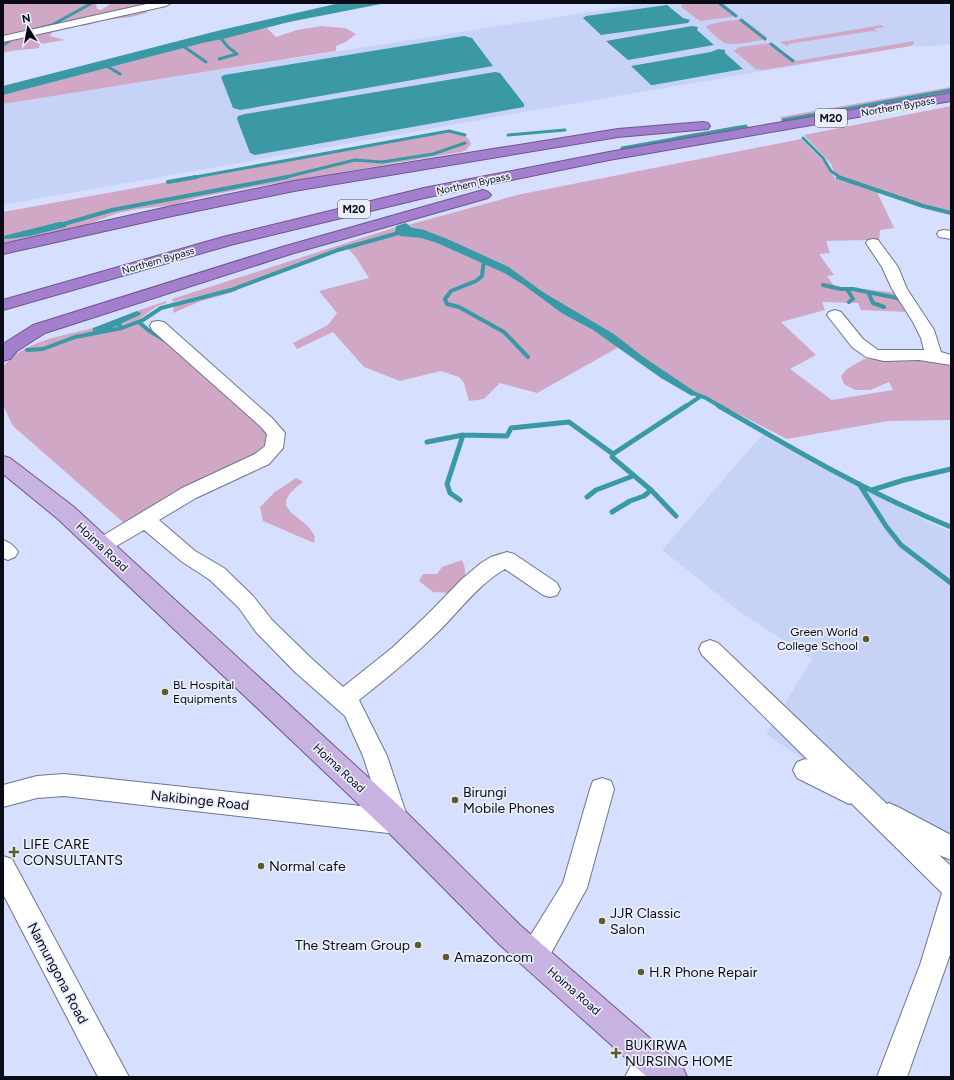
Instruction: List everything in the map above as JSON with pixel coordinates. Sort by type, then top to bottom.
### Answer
[{"type":"highway","name":"Northern Bypass","points":[[363,193],[437,177],[707,132],[951,96]]},
{"type":"highway","name":"Northern Bypass","points":[[3,305],[228,240],[416,194],[538,170],[707,132],[718,124]]},
{"type":"highway","points":[[3,249],[172,211],[294,186],[618,133],[707,132]]},
{"type":"highway","points":[[3,355],[11,347],[39,329],[288,250],[464,199],[615,166],[707,132]]},
{"type":"highway","name":"Northern Bypass","points":[[48,277],[215,229],[275,214]]},
{"type":"main road","name":"Hoima Road","points":[[3,463],[66,513],[397,822],[645,1067],[672,1077]]},
{"type":"street","points":[[3,39],[166,3]]},
{"type":"street","points":[[873,243],[892,272],[907,303],[929,334],[933,356]]},
{"type":"street","points":[[835,316],[859,344],[874,355],[883,356],[912,354],[933,356],[951,360]]},
{"type":"street","points":[[101,546],[189,493],[217,482],[262,459],[274,448],[276,433],[250,407],[158,326]]},
{"type":"street","points":[[144,520],[188,556],[217,574],[246,602],[264,626],[292,654],[353,709],[375,756],[397,822]]},
{"type":"street","points":[[343,700],[399,654],[436,620],[457,596],[486,571],[502,560],[507,560],[550,589]]},
{"type":"street","points":[[710,649],[951,884]]},
{"type":"street","points":[[805,770],[951,848]]},
{"type":"street","name":"Nakibinge Road","points":[[3,796],[36,787],[64,785],[397,822]]},
{"type":"street","points":[[534,956],[574,888],[602,789]]},
{"type":"street","name":"Namungona Road","points":[[3,868],[114,1077]]},
{"type":"street","points":[[892,1077],[934,964],[951,902]]},
{"type":"shaded area","points":[[3,3],[98,3],[96,5],[97,9],[101,10],[112,3],[151,3],[151,6],[146,13],[131,17],[103,20],[88,25],[64,28],[53,31],[50,36],[65,40],[40,44],[39,48],[3,53]]},
{"type":"shaded area","points":[[340,3],[386,3],[289,22],[3,95],[3,86],[221,30]]},
{"type":"shaded area","points":[[646,3],[941,3],[944,5],[951,5],[951,44],[939,46],[911,46],[547,108],[3,205],[3,104]]},
{"type":"shaded area","points":[[683,3],[723,3],[738,16],[700,21],[681,7]]},
{"type":"shaded area","points":[[667,5],[683,18],[690,20],[688,23],[601,35],[583,18],[586,16]]},
{"type":"shaded area","points":[[743,19],[767,37],[767,39],[732,44],[723,42],[706,27],[718,23]]},
{"type":"shaded area","points":[[882,25],[884,27],[874,29],[877,32],[872,31],[788,44],[789,46],[780,42]]},
{"type":"shaded area","points":[[321,26],[345,28],[356,34],[346,42],[336,46],[336,51],[3,104],[3,95],[203,43],[267,28],[276,37],[297,30]]},
{"type":"shaded area","points":[[692,26],[698,27],[697,30],[714,45],[628,60],[606,41]]},
{"type":"shaded area","points":[[464,36],[472,38],[493,66],[240,110],[233,108],[221,77],[224,75]]},
{"type":"shaded area","points":[[914,41],[911,46],[763,70],[756,69],[734,51],[739,47],[771,43],[796,61]]},
{"type":"shaded area","points":[[718,49],[725,50],[725,53],[743,69],[651,85],[631,66],[711,52]]},
{"type":"shaded area","points":[[495,72],[500,73],[524,104],[524,107],[255,155],[250,153],[237,119],[238,116],[245,114]]},
{"type":"shaded area","points":[[951,87],[951,93],[789,121],[780,118],[780,117]]},
{"type":"shaded area","points":[[951,106],[951,212],[931,208],[839,177],[835,174],[831,164],[804,135]]},
{"type":"shaded area","points":[[744,125],[750,127],[683,139],[674,140],[672,138],[677,136]]},
{"type":"shaded area","points":[[449,131],[465,136],[471,144],[466,150],[461,152],[248,188],[196,198],[173,205],[118,213],[85,225],[3,245],[3,239],[27,237],[65,227],[68,222],[59,222],[3,236],[3,212]]},
{"type":"shaded area","points":[[801,139],[824,162],[835,178],[877,192],[894,228],[880,230],[879,243],[867,240],[826,241],[830,253],[819,254],[834,275],[827,276],[835,287],[899,293],[910,312],[861,310],[858,303],[822,302],[825,310],[781,322],[816,355],[790,369],[832,400],[893,390],[889,382],[870,390],[855,390],[844,384],[841,376],[847,369],[864,359],[951,361],[951,420],[888,421],[787,439],[697,393],[641,356],[614,334],[543,292],[509,267],[450,240],[408,225],[517,195]]},
{"type":"shaded area","points":[[59,222],[69,222],[66,224],[66,227],[27,237],[3,239],[3,236]]},
{"type":"shaded area","points":[[406,223],[411,227],[424,230],[450,240],[509,267],[543,292],[614,334],[642,356],[697,393],[692,396],[661,378],[593,330],[563,314],[522,284],[504,273],[437,243],[421,238],[400,236],[395,232],[396,226]]},
{"type":"shaded area","points":[[396,227],[396,233],[317,256],[232,288],[173,302],[172,299]]},
{"type":"shaded area","points":[[398,235],[421,238],[437,243],[504,273],[522,284],[563,314],[593,330],[619,347],[537,393],[500,383],[484,399],[469,401],[464,383],[459,377],[441,371],[400,381],[364,367],[333,332],[297,349],[293,343],[328,325],[337,313],[319,291],[369,278],[355,256],[348,249]]},
{"type":"shaded area","points":[[236,288],[237,291],[201,301],[173,313],[174,304],[223,293]]},
{"type":"shaded area","points":[[166,301],[167,303],[157,306],[137,321],[146,331],[156,328],[270,432],[267,452],[124,523],[13,426],[3,405],[3,367],[22,351],[45,340],[93,328],[93,332],[100,332],[124,323],[141,313],[137,311]]},
{"type":"shaded area","points":[[137,311],[141,313],[140,315],[112,328],[100,332],[93,332],[93,328]]},
{"type":"shaded area","name":"Green World College School","points":[[762,435],[869,492],[951,532],[951,838],[852,792],[766,734],[812,659],[740,612],[662,550]]},
{"type":"shaded area","points":[[296,478],[303,482],[287,499],[287,506],[290,511],[310,529],[315,537],[314,543],[263,521],[260,507],[275,492]]},
{"type":"shaded area","points":[[462,560],[465,570],[464,578],[460,585],[452,593],[433,592],[419,581],[423,574],[437,574],[442,567]]},
{"type":"waterway","points":[[26,32],[52,25],[92,3]]},
{"type":"waterway","points":[[719,3],[736,16]]},
{"type":"waterway","points":[[741,20],[765,39]]},
{"type":"waterway","points":[[3,45],[15,37]]},
{"type":"waterway","points":[[219,59],[237,54],[228,47],[220,37]]},
{"type":"waterway","points":[[771,44],[793,61]]},
{"type":"waterway","points":[[183,46],[206,62]]},
{"type":"waterway","points":[[105,65],[120,74]]},
{"type":"waterway","points":[[783,120],[951,90]]},
{"type":"waterway","points":[[622,148],[746,126]]},
{"type":"waterway","points":[[508,135],[565,130]]},
{"type":"waterway","points":[[190,178],[449,131],[465,135]]},
{"type":"waterway","points":[[803,138],[823,158],[831,171],[841,178]]},
{"type":"waterway","points":[[283,178],[355,160],[382,162],[433,154],[465,143]]},
{"type":"waterway","points":[[168,182],[196,177]]},
{"type":"waterway","points":[[283,178],[287,177]]},
{"type":"waterway","points":[[838,177],[923,206],[951,213]]},
{"type":"waterway","points":[[64,224],[112,210],[283,178]]},
{"type":"waterway","points":[[122,328],[143,320],[161,308],[231,290],[338,250],[402,232]]},
{"type":"waterway","points":[[484,260],[482,276],[476,281],[451,291],[445,299],[447,304],[459,307],[504,332],[528,357]]},
{"type":"waterway","points":[[823,285],[847,289]]},
{"type":"waterway","points":[[847,289],[868,292]]},
{"type":"waterway","points":[[847,289],[853,299],[849,302]]},
{"type":"waterway","points":[[868,292],[902,299]]},
{"type":"waterway","points":[[868,292],[873,303],[884,307]]},
{"type":"waterway","points":[[139,322],[148,330],[163,339]]},
{"type":"waterway","points":[[118,324],[122,328]]},
{"type":"waterway","points":[[27,350],[43,349],[75,337],[122,328]]},
{"type":"waterway","points":[[693,393],[701,396]]},
{"type":"waterway","points":[[685,407],[701,396]]},
{"type":"waterway","points":[[701,396],[721,407]]},
{"type":"waterway","points":[[613,454],[686,406]]},
{"type":"waterway","points":[[719,406],[804,455],[859,485]]},
{"type":"waterway","points":[[463,435],[507,436],[511,428],[569,422],[613,454]]},
{"type":"waterway","points":[[427,442],[463,435]]},
{"type":"waterway","points":[[460,500],[450,493],[447,484],[463,435]]},
{"type":"waterway","points":[[613,454],[612,457],[651,490]]},
{"type":"waterway","points":[[872,490],[904,480],[951,469]]},
{"type":"waterway","points":[[587,497],[596,490],[633,476]]},
{"type":"waterway","points":[[859,485],[951,527]]},
{"type":"waterway","points":[[859,485],[886,526],[901,545],[951,583]]},
{"type":"waterway","points":[[612,512],[630,501],[644,496],[651,490]]},
{"type":"waterway","points":[[651,490],[676,516]]},
{"type":"place","name":"Green World College School","points":[[866,639]]},
{"type":"place","name":"BL Hospital Equipments","points":[[165,692]]},
{"type":"place","name":"Birungi Mobile Phones","points":[[455,800]]},
{"type":"place","name":"LIFE CARE CONSULTANTS","points":[[14,852]]},
{"type":"place","name":"Normal cafe","points":[[261,866]]},
{"type":"place","name":"JJR Classic Salon","points":[[602,921]]},
{"type":"place","name":"The Stream Group","points":[[418,945]]},
{"type":"place","name":"Amazoncom","points":[[446,957]]},
{"type":"place","name":"H.R Phone Repair","points":[[641,972]]},
{"type":"place","name":"BUKIRWA NURSING HOME","points":[[616,1053]]}]
